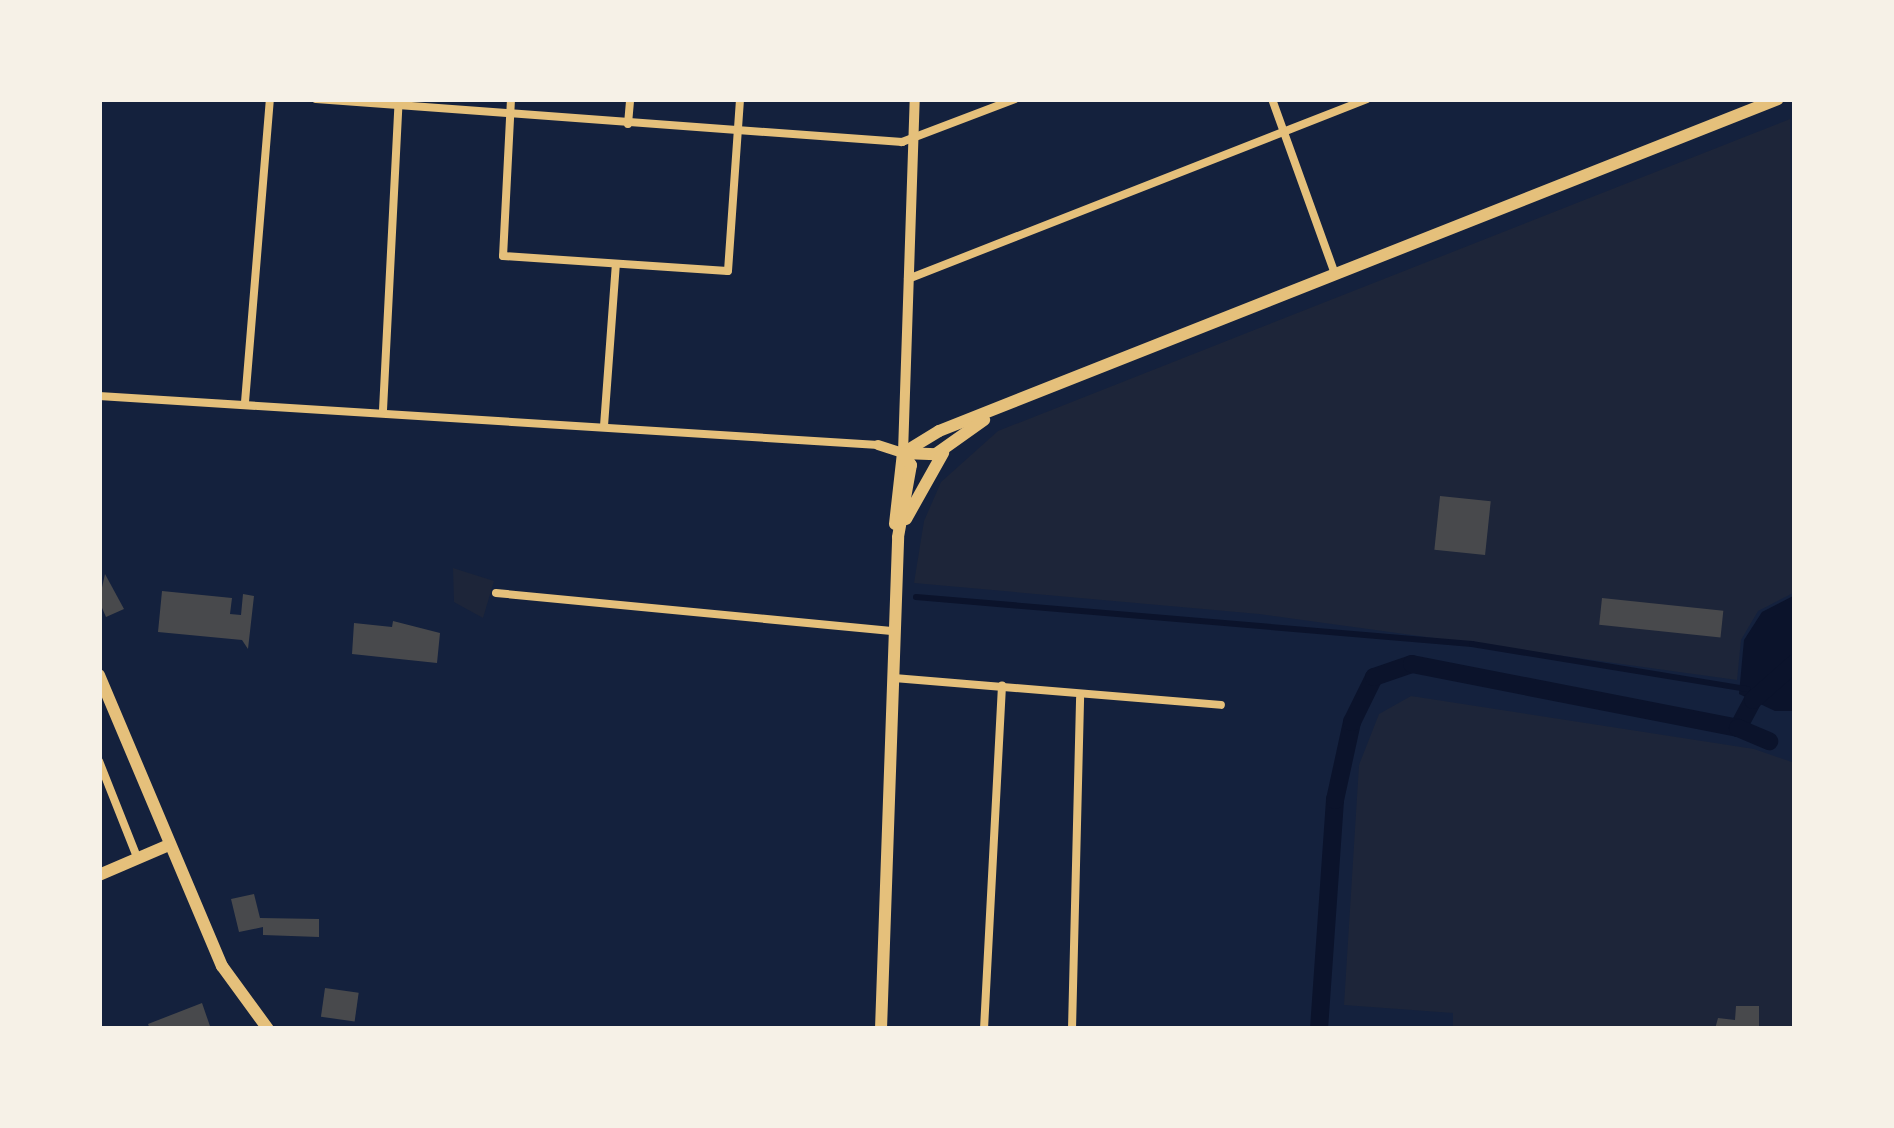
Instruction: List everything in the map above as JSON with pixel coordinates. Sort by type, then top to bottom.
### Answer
[{"type":"main road","points":[[903,453],[1778,99]]},
{"type":"main road","points":[[898,536],[946,449],[1000,410]]},
{"type":"main road","points":[[903,453],[946,449]]},
{"type":"main road","points":[[881,1029],[896,632],[898,536],[893,495],[903,453]]},
{"type":"main road","points":[[99,676],[236,993],[268,1029]]},
{"type":"main road","points":[[99,875],[169,845]]},
{"type":"street","points":[[245,402],[270,99]]},
{"type":"street","points":[[316,99],[737,132],[914,140],[1015,99]]},
{"type":"street","points":[[511,99],[503,256],[728,272],[740,99]]},
{"type":"street","points":[[628,124],[630,99]]},
{"type":"street","points":[[99,396],[383,410],[878,445],[903,453],[915,99]]},
{"type":"street","points":[[1272,99],[1336,276]]},
{"type":"street","points":[[908,279],[1367,99]]},
{"type":"street","points":[[383,410],[399,103]]},
{"type":"street","points":[[604,427],[616,264]]},
{"type":"street","points":[[496,593],[896,632]]},
{"type":"street","points":[[894,678],[1002,685],[1080,698],[1221,705]]},
{"type":"street","points":[[984,1029],[1002,685]]},
{"type":"street","points":[[1072,1029],[1080,698]]},
{"type":"street","points":[[99,761],[138,858]]},
{"type":"shaded area","points":[[1790,119],[1795,592],[1758,611],[1741,640],[1737,680],[1259,614],[914,583],[924,521],[941,482],[998,431]]},
{"type":"shaded area","points":[[453,568],[494,581],[483,618],[454,602]]},
{"type":"shaded area","points":[[1795,595],[1795,711],[1775,711],[1739,694],[1744,640],[1762,612]]},
{"type":"shaded area","points":[[1411,696],[1754,749],[1795,763],[1795,1029],[1453,1029],[1453,1013],[1344,1005],[1359,765],[1379,714]]},
{"type":"building","points":[[1440,496],[1491,501],[1485,555],[1434,550]]},
{"type":"building","points":[[105,574],[124,609],[106,617],[99,601]]},
{"type":"building","points":[[162,591],[232,598],[230,614],[241,615],[243,594],[254,596],[248,649],[242,640],[158,632]]},
{"type":"building","points":[[1602,598],[1723,611],[1721,638],[1599,625]]},
{"type":"building","points":[[393,621],[440,633],[437,663],[352,654],[354,623],[392,627]]},
{"type":"building","points":[[254,894],[260,918],[319,919],[319,937],[263,935],[263,927],[239,932],[231,899]]},
{"type":"building","points":[[325,988],[359,993],[355,1021],[321,1017]]},
{"type":"building","points":[[202,1003],[211,1029],[150,1029],[148,1024]]},
{"type":"building","points":[[1736,1006],[1759,1006],[1759,1029],[1715,1029],[1718,1018],[1735,1020]]},
{"type":"waterway","points":[[916,597],[1472,644],[1747,689]]},
{"type":"waterway","points":[[1738,728],[1753,700],[1795,663]]},
{"type":"waterway","points":[[1319,1029],[1335,800],[1352,722],[1374,677],[1412,664],[1738,728],[1769,741]]}]
